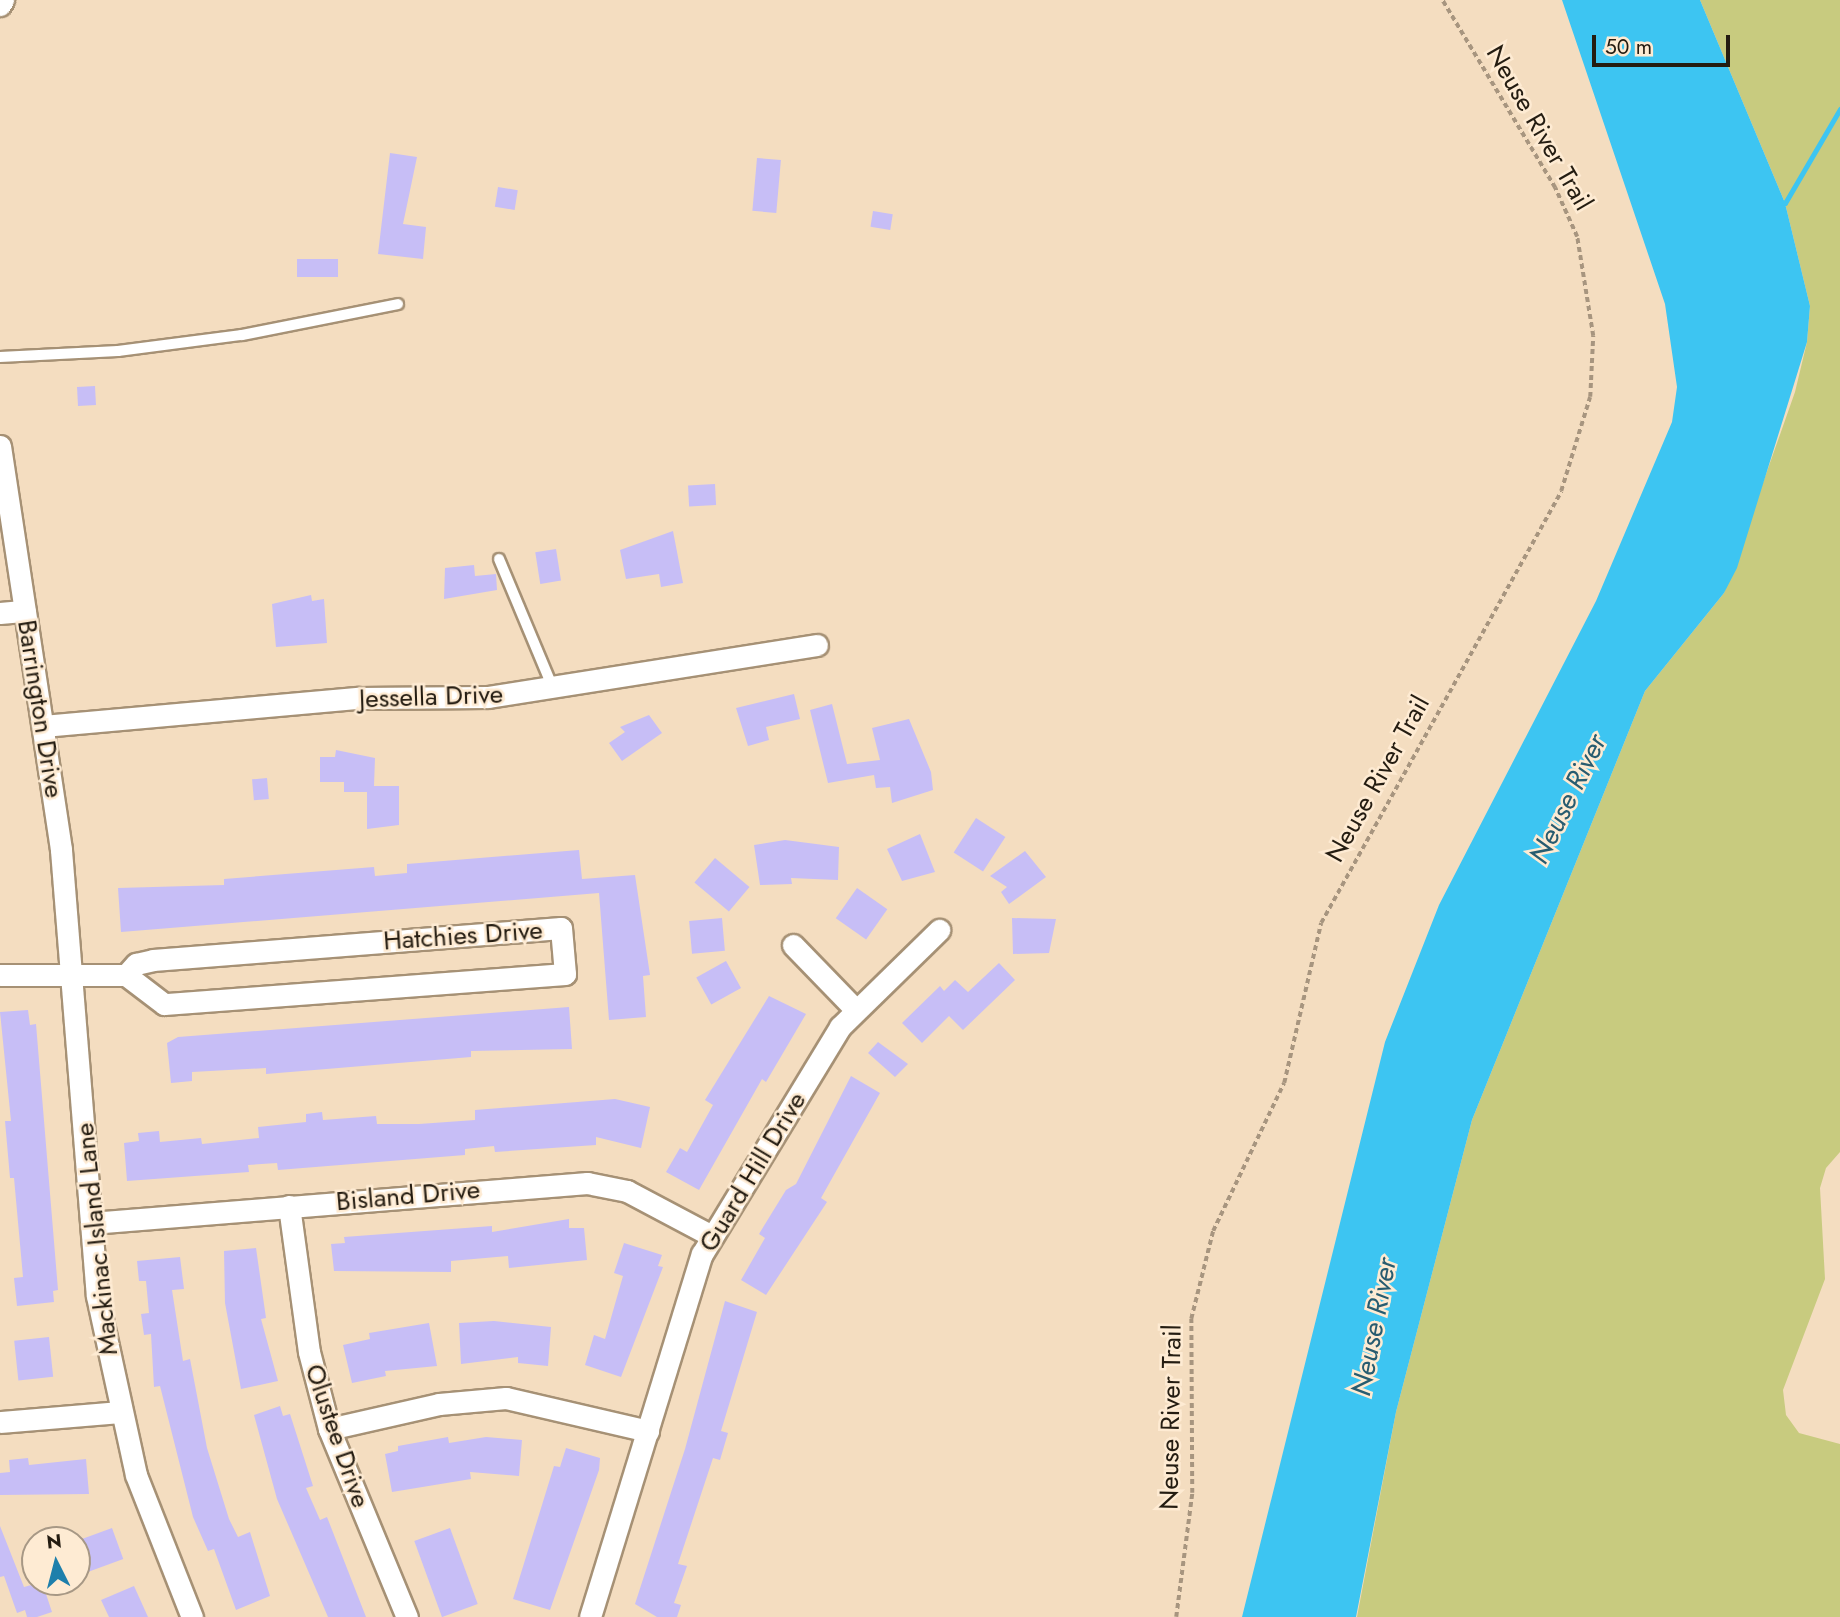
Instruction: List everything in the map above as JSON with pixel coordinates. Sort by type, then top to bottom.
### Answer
[{"type":"street","points":[[0,5],[3,0]]},
{"type":"street","name":"Barrington Drive","points":[[0,446],[43,726],[73,973]]},
{"type":"street","points":[[0,613],[25,611]]},
{"type":"street","name":"Jessella Drive","points":[[43,726],[359,698],[488,697],[554,690],[696,662],[817,645]]},
{"type":"street","name":"Hatchies Drive","points":[[0,975],[126,975],[164,1004],[565,974],[561,928],[153,960],[136,964],[126,975]]},
{"type":"street","name":"Guard Hill Drive","points":[[590,1617],[712,1236],[855,1009],[939,930]]},
{"type":"street","points":[[793,945],[855,1009]]},
{"type":"street","name":"Mackinac Island Lane","points":[[73,973],[97,1296],[119,1412],[156,1534],[192,1617]]},
{"type":"street","name":"Bisland Drive","points":[[91,1223],[587,1182],[628,1191],[712,1236]]},
{"type":"street","name":"Olustee Drive","points":[[289,1206],[309,1352],[329,1429],[407,1617]]},
{"type":"street","points":[[329,1429],[439,1404],[506,1398],[648,1431]]},
{"type":"street","points":[[0,1422],[119,1412]]},
{"type":"lane","points":[[0,357],[118,351],[242,335],[398,304]]},
{"type":"lane","points":[[499,559],[554,690]]},
{"type":"path","name":"Neuse River Trail","points":[[1175,1617],[1185,1555],[1193,1471],[1191,1319],[1213,1231],[1284,1083],[1321,923],[1560,491],[1590,397],[1593,336],[1577,237],[1555,188],[1442,0]]},
{"type":"green space","points":[[1700,0],[1840,0],[1840,1152],[1826,1168],[1820,1188],[1825,1279],[1783,1390],[1786,1415],[1799,1433],[1840,1444],[1840,1617],[1357,1617],[1396,1412],[1472,1120],[1645,691],[1724,593],[1795,392],[1807,342],[1810,306],[1785,203]]},
{"type":"water","name":"Neuse River","points":[[1562,0],[1700,0],[1785,203],[1810,306],[1807,342],[1737,568],[1724,593],[1645,691],[1472,1120],[1396,1412],[1356,1617],[1242,1617],[1385,1042],[1439,905],[1596,601],[1672,422],[1677,387],[1665,304]]},
{"type":"building","points":[[390,153],[417,157],[403,224],[426,227],[423,259],[378,254]]},
{"type":"building","points":[[757,158],[781,160],[776,213],[752,211]]},
{"type":"building","points":[[498,187],[518,190],[515,210],[495,207]]},
{"type":"building","points":[[873,211],[893,214],[890,230],[870,227]]},
{"type":"building","points":[[297,259],[338,259],[338,277],[297,277]]},
{"type":"building","points":[[95,386],[96,405],[78,406],[77,387]]},
{"type":"building","points":[[715,484],[716,505],[689,506],[688,485]]},
{"type":"building","points":[[673,531],[683,583],[661,587],[659,574],[626,579],[620,550]]},
{"type":"building","points":[[556,549],[561,581],[540,584],[535,552]]},
{"type":"building","points":[[474,565],[475,576],[496,574],[497,590],[444,599],[445,568]]},
{"type":"building","points":[[311,595],[312,601],[324,599],[327,643],[276,647],[272,604]]},
{"type":"building","points":[[794,694],[800,719],[766,727],[769,740],[748,746],[736,708]]},
{"type":"building","points":[[832,704],[847,764],[880,760],[872,728],[909,719],[931,772],[933,790],[892,803],[890,787],[876,788],[874,775],[828,783],[810,710]]},
{"type":"building","points":[[649,715],[662,733],[622,761],[609,743],[625,732],[620,727]]},
{"type":"building","points":[[336,750],[375,758],[374,786],[399,786],[399,825],[367,829],[367,792],[344,792],[344,782],[320,782],[320,757],[335,757]]},
{"type":"building","points":[[267,778],[269,799],[254,800],[252,779]]},
{"type":"building","points":[[976,818],[1005,837],[983,871],[954,852]]},
{"type":"building","points":[[920,834],[935,872],[902,881],[887,849]]},
{"type":"building","points":[[785,840],[839,847],[838,880],[791,878],[792,884],[760,885],[754,845]]},
{"type":"building","points":[[579,850],[582,879],[635,875],[650,975],[643,976],[646,1017],[609,1020],[599,893],[121,932],[118,888],[224,885],[224,879],[374,867],[375,876],[407,873],[407,864]]},
{"type":"building","points":[[1025,851],[1046,877],[1009,904],[1001,892],[1007,887],[990,876]]},
{"type":"building","points":[[715,858],[749,887],[729,911],[694,883]]},
{"type":"building","points":[[857,888],[887,909],[866,940],[836,918]]},
{"type":"building","points":[[722,918],[725,951],[692,954],[689,921]]},
{"type":"building","points":[[1012,918],[1056,919],[1049,953],[1013,954]]},
{"type":"building","points":[[726,961],[741,988],[711,1005],[696,977]]},
{"type":"building","points":[[999,963],[1015,980],[963,1030],[949,1016],[922,1043],[902,1023],[940,986],[944,991],[955,980],[968,992]]},
{"type":"building","points":[[769,996],[806,1014],[766,1082],[762,1079],[699,1190],[666,1172],[680,1148],[687,1152],[713,1105],[705,1100]]},
{"type":"building","points":[[569,1007],[572,1049],[471,1051],[471,1057],[266,1074],[266,1068],[192,1072],[192,1081],[171,1083],[167,1043],[178,1037]]},
{"type":"building","points":[[28,1010],[30,1025],[36,1024],[58,1290],[53,1291],[54,1302],[17,1306],[14,1278],[23,1277],[14,1178],[10,1178],[5,1121],[11,1121],[0,1012]]},
{"type":"building","points":[[878,1042],[908,1064],[895,1077],[868,1053]]},
{"type":"building","points":[[851,1076],[880,1093],[821,1198],[827,1202],[766,1295],[741,1280],[765,1238],[759,1234],[786,1190],[796,1184]]},
{"type":"building","points":[[615,1099],[650,1107],[641,1148],[596,1137],[596,1145],[495,1152],[494,1146],[465,1149],[465,1155],[278,1170],[277,1163],[248,1165],[249,1172],[127,1181],[124,1143],[139,1141],[138,1133],[159,1131],[160,1142],[201,1138],[202,1144],[259,1138],[258,1127],[306,1122],[306,1114],[322,1112],[323,1120],[376,1116],[377,1124],[419,1124],[475,1120],[475,1110]]},
{"type":"building","points":[[569,1219],[569,1228],[584,1228],[587,1260],[509,1268],[508,1256],[451,1261],[451,1272],[334,1271],[331,1244],[345,1243],[344,1237],[492,1226],[492,1232]]},
{"type":"building","points":[[624,1243],[662,1255],[658,1266],[663,1267],[621,1377],[585,1365],[594,1335],[605,1339],[623,1276],[614,1273]]},
{"type":"building","points":[[256,1248],[266,1318],[261,1319],[278,1381],[241,1389],[225,1303],[224,1251]]},
{"type":"building","points":[[180,1257],[184,1289],[172,1290],[183,1361],[190,1359],[207,1448],[229,1519],[238,1537],[250,1532],[270,1596],[236,1610],[214,1549],[208,1551],[193,1517],[160,1386],[154,1387],[151,1334],[144,1335],[141,1314],[149,1313],[146,1281],[139,1281],[137,1261]]},
{"type":"building","points":[[725,1301],[757,1312],[721,1431],[728,1433],[720,1460],[713,1458],[678,1564],[687,1566],[674,1603],[681,1605],[677,1617],[657,1617],[635,1604],[685,1449]]},
{"type":"building","points":[[494,1321],[551,1327],[548,1366],[518,1363],[518,1357],[461,1364],[459,1323]]},
{"type":"building","points":[[429,1323],[437,1366],[385,1371],[386,1376],[352,1383],[343,1345],[370,1339],[369,1333]]},
{"type":"building","points":[[49,1337],[53,1377],[18,1380],[14,1341]]},
{"type":"building","points":[[280,1406],[283,1416],[290,1414],[313,1486],[306,1488],[320,1520],[327,1517],[366,1617],[328,1617],[277,1499],[254,1415]]},
{"type":"building","points":[[448,1437],[449,1443],[486,1437],[522,1440],[519,1476],[470,1472],[471,1479],[392,1492],[385,1454],[398,1451],[398,1446]]},
{"type":"building","points":[[566,1448],[600,1458],[599,1470],[550,1610],[513,1599],[554,1466],[560,1467]]},
{"type":"building","points":[[28,1458],[29,1465],[86,1459],[89,1494],[0,1495],[0,1473],[10,1472],[9,1460]]},
{"type":"building","points":[[0,1526],[21,1579],[21,1596],[47,1596],[52,1612],[37,1617],[27,1617],[25,1610],[17,1613],[4,1576],[0,1577]]},
{"type":"building","points":[[112,1528],[123,1559],[91,1571],[91,1536]]},
{"type":"building","points":[[450,1528],[478,1604],[442,1617],[414,1541]]},
{"type":"building","points":[[134,1586],[148,1617],[109,1617],[101,1600]]},
{"type":"waterway","points":[[1780,202],[1785,203],[1840,109]]}]
